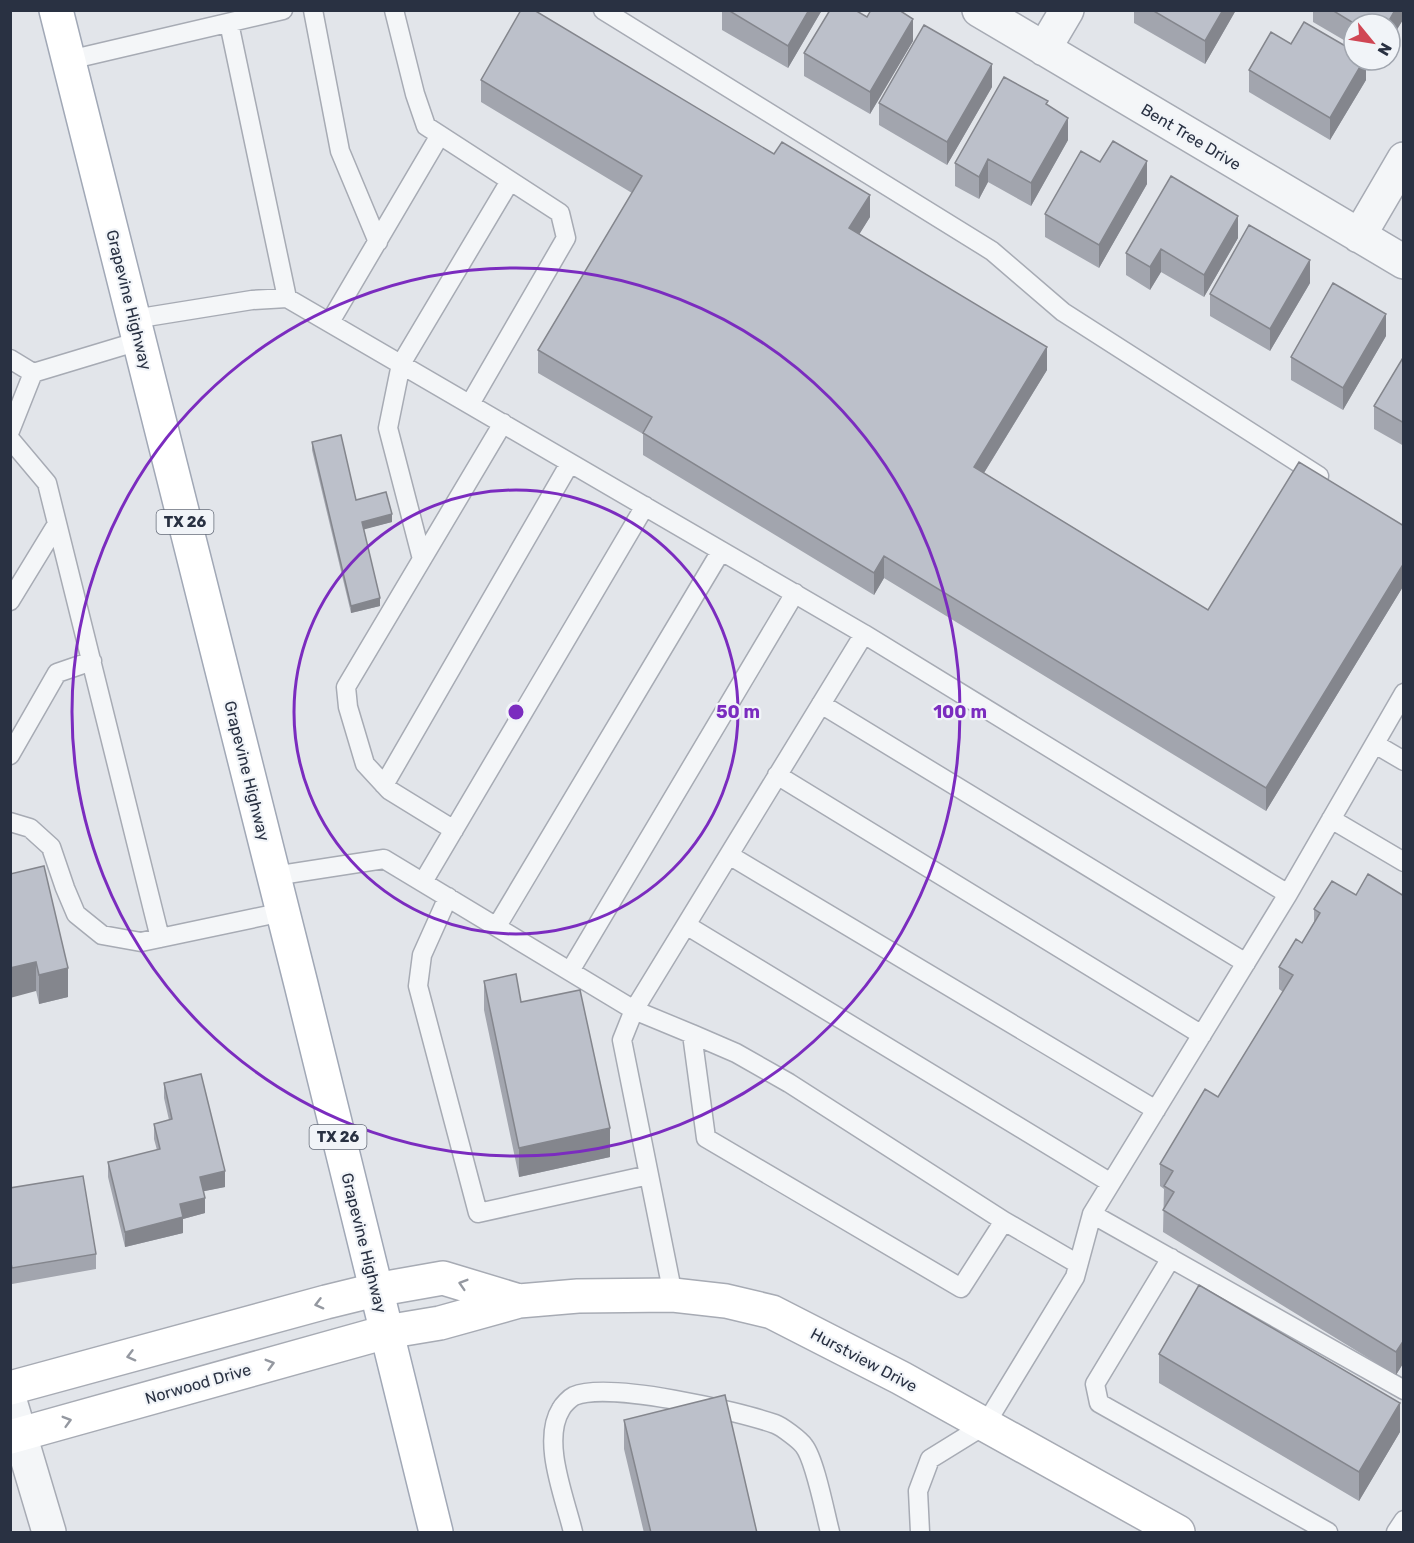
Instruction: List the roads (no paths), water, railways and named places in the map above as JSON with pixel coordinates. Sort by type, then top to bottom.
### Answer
[{"type":"main road","name":"Grapevine Highway","points":[[56,10],[283,912],[436,1533]]},
{"type":"main road","name":"Hurstview Drive","points":[[375,1290],[443,1278],[519,1301]]},
{"type":"main road","points":[[10,1388],[375,1290]]},
{"type":"main road","name":"Hurstview Drive","points":[[386,1332],[440,1323],[519,1301],[578,1296],[674,1295],[726,1300],[772,1312],[901,1378],[1178,1533]]},
{"type":"main road","name":"Norwood Drive","points":[[15,1435],[386,1332]]},
{"type":"street","name":"Bent Tree Drive","points":[[979,10],[1404,262]]},
{"type":"street","points":[[1044,49],[1067,10]]},
{"type":"street","points":[[1359,236],[1404,159]]},
{"type":"street","points":[[10,1401],[15,1435],[49,1533]]},
{"type":"lane","points":[[313,10],[340,152],[378,242]]},
{"type":"lane","points":[[394,10],[415,93],[426,126],[560,213],[566,238],[470,404]]},
{"type":"lane","points":[[603,10],[992,252],[1063,312],[1333,485]]},
{"type":"lane","points":[[69,60],[279,11]]},
{"type":"lane","points":[[229,23],[287,298]]},
{"type":"lane","points":[[330,322],[440,135]]},
{"type":"lane","points":[[422,559],[388,428],[402,364],[510,181]]},
{"type":"lane","points":[[10,431],[33,373],[136,330],[252,300],[287,298],[864,634],[1288,894]]},
{"type":"lane","points":[[10,359],[33,373]]},
{"type":"lane","points":[[454,830],[389,790],[365,764],[348,708],[346,687],[503,423]]},
{"type":"lane","points":[[10,439],[47,483],[160,938]]},
{"type":"lane","points":[[384,785],[570,463]]},
{"type":"lane","points":[[423,882],[645,506]]},
{"type":"lane","points":[[10,601],[57,524]]},
{"type":"lane","points":[[497,926],[721,551]]},
{"type":"lane","points":[[570,971],[795,594]]},
{"type":"lane","points":[[674,1295],[622,1040],[634,1010],[864,634]]},
{"type":"lane","points":[[10,755],[57,673],[92,661]]},
{"type":"lane","points":[[920,1533],[918,1491],[930,1459],[985,1425],[1075,1277],[1092,1214],[1288,894],[1404,693]]},
{"type":"lane","points":[[821,704],[1246,963]]},
{"type":"lane","points":[[1375,744],[1404,761]]},
{"type":"lane","points":[[777,775],[1202,1035]]},
{"type":"lane","points":[[1331,819],[1404,862]]},
{"type":"lane","points":[[10,822],[30,828],[51,847],[76,914],[102,935],[141,942],[283,912]]},
{"type":"lane","points":[[729,855],[1156,1110]]},
{"type":"lane","points":[[274,876],[384,859],[634,1010],[736,1053],[789,1083],[1004,1221],[1078,1264]]},
{"type":"lane","points":[[448,897],[422,955],[418,986],[478,1214],[649,1175]]},
{"type":"lane","points":[[686,925],[1111,1183]]},
{"type":"lane","points":[[692,1034],[706,1138],[961,1288],[1004,1221]]},
{"type":"lane","points":[[1092,1214],[1404,1390]]},
{"type":"lane","points":[[1171,1258],[1095,1384],[1099,1403],[1328,1533]]},
{"type":"lane","points":[[573,1533],[552,1448],[555,1427],[561,1409],[573,1396],[600,1392],[683,1400],[778,1425],[804,1446],[814,1472],[830,1533]]},
{"type":"lane","points":[[1396,1533],[1404,1520]]}]
